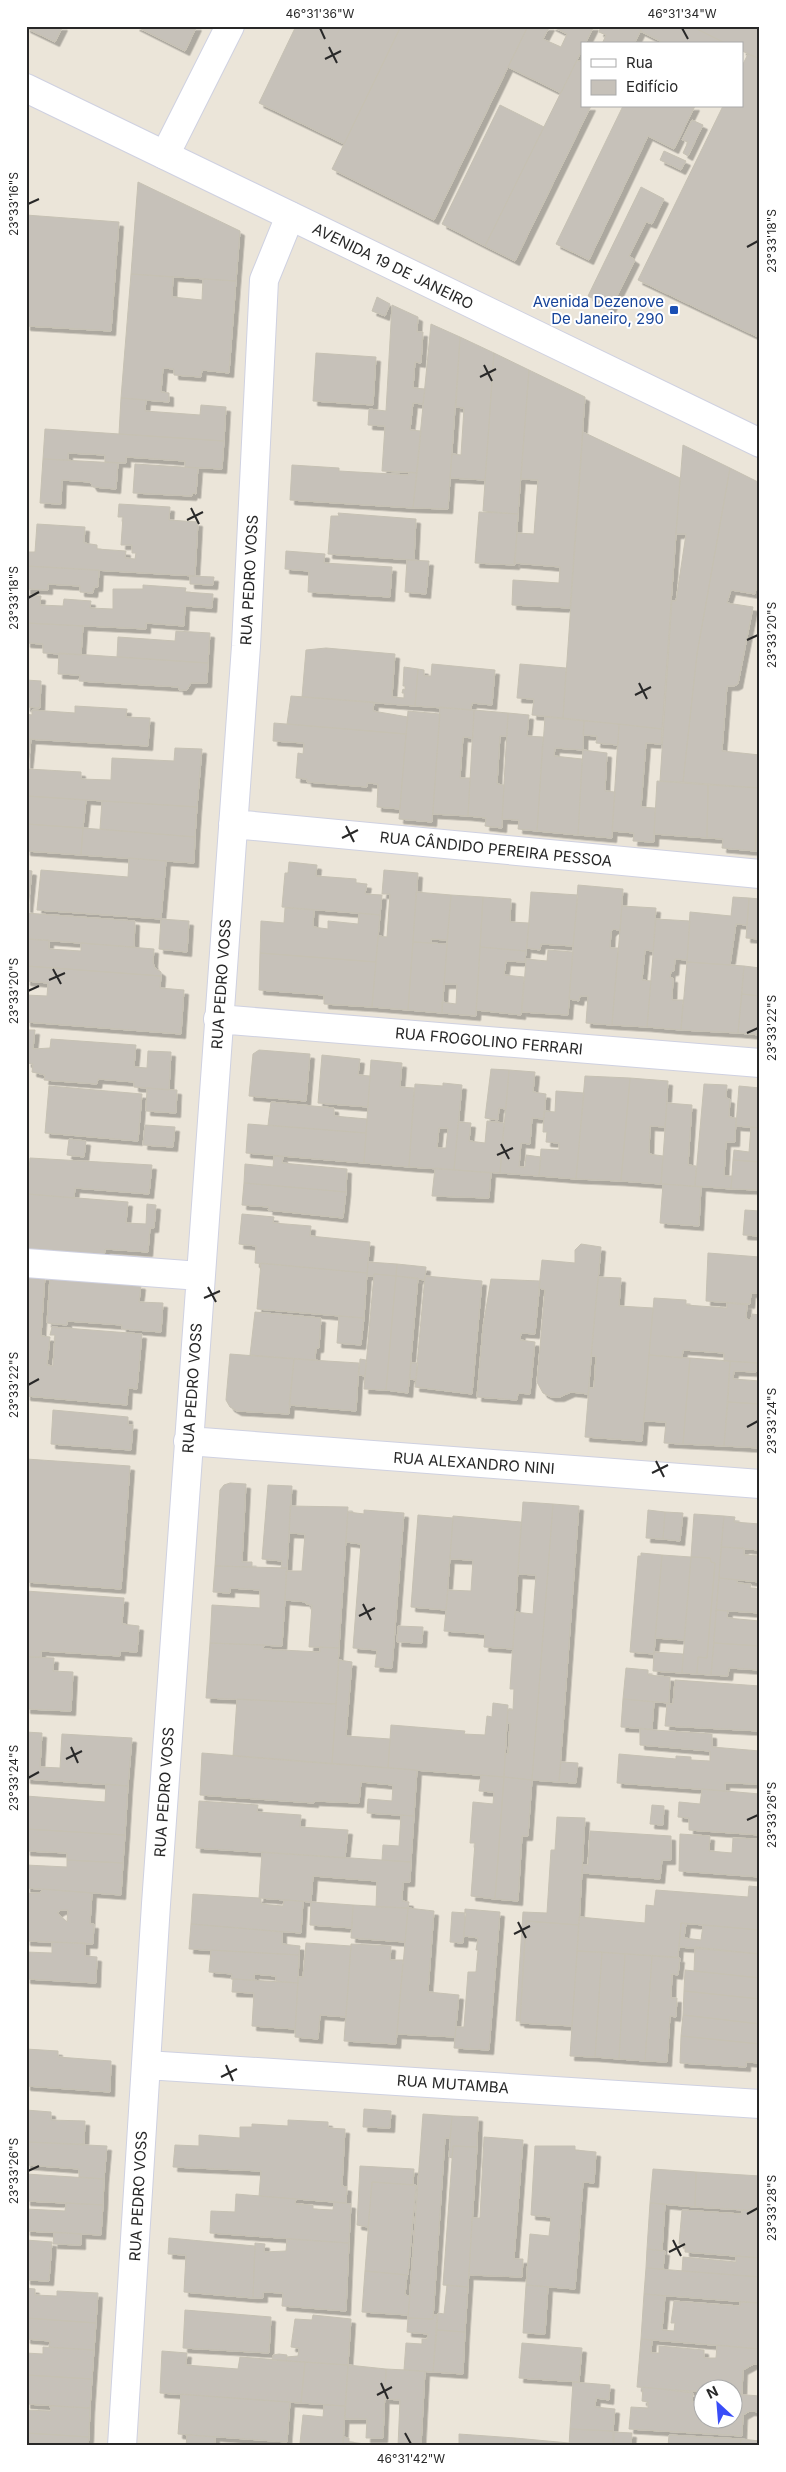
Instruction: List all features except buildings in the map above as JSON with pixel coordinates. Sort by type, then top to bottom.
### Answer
[{"type":"street","points":[[165,155],[230,26]]},
{"type":"street","name":"AVENIDA 19 DE JANEIRO","points":[[26,88],[760,443]]},
{"type":"street","name":"RUA PEDRO VOSS","points":[[122,2446],[188,1441],[246,646],[264,280],[290,216]]},
{"type":"street","name":"RUA CÂNDIDO PEREIRA PESSOA","points":[[233,824],[760,874]]},
{"type":"street","name":"RUA FROGOLINO FERRARI","points":[[218,1019],[760,1063]]},
{"type":"street","points":[[26,1263],[200,1276]]},
{"type":"street","name":"RUA ALEXANDRO NINI","points":[[188,1441],[760,1484]]},
{"type":"street","name":"RUA MUTAMBA","points":[[146,2065],[760,2104]]},
{"type":"place","name":"Avenida Dezenove De Janeiro, 290","points":[[674,310]]}]
